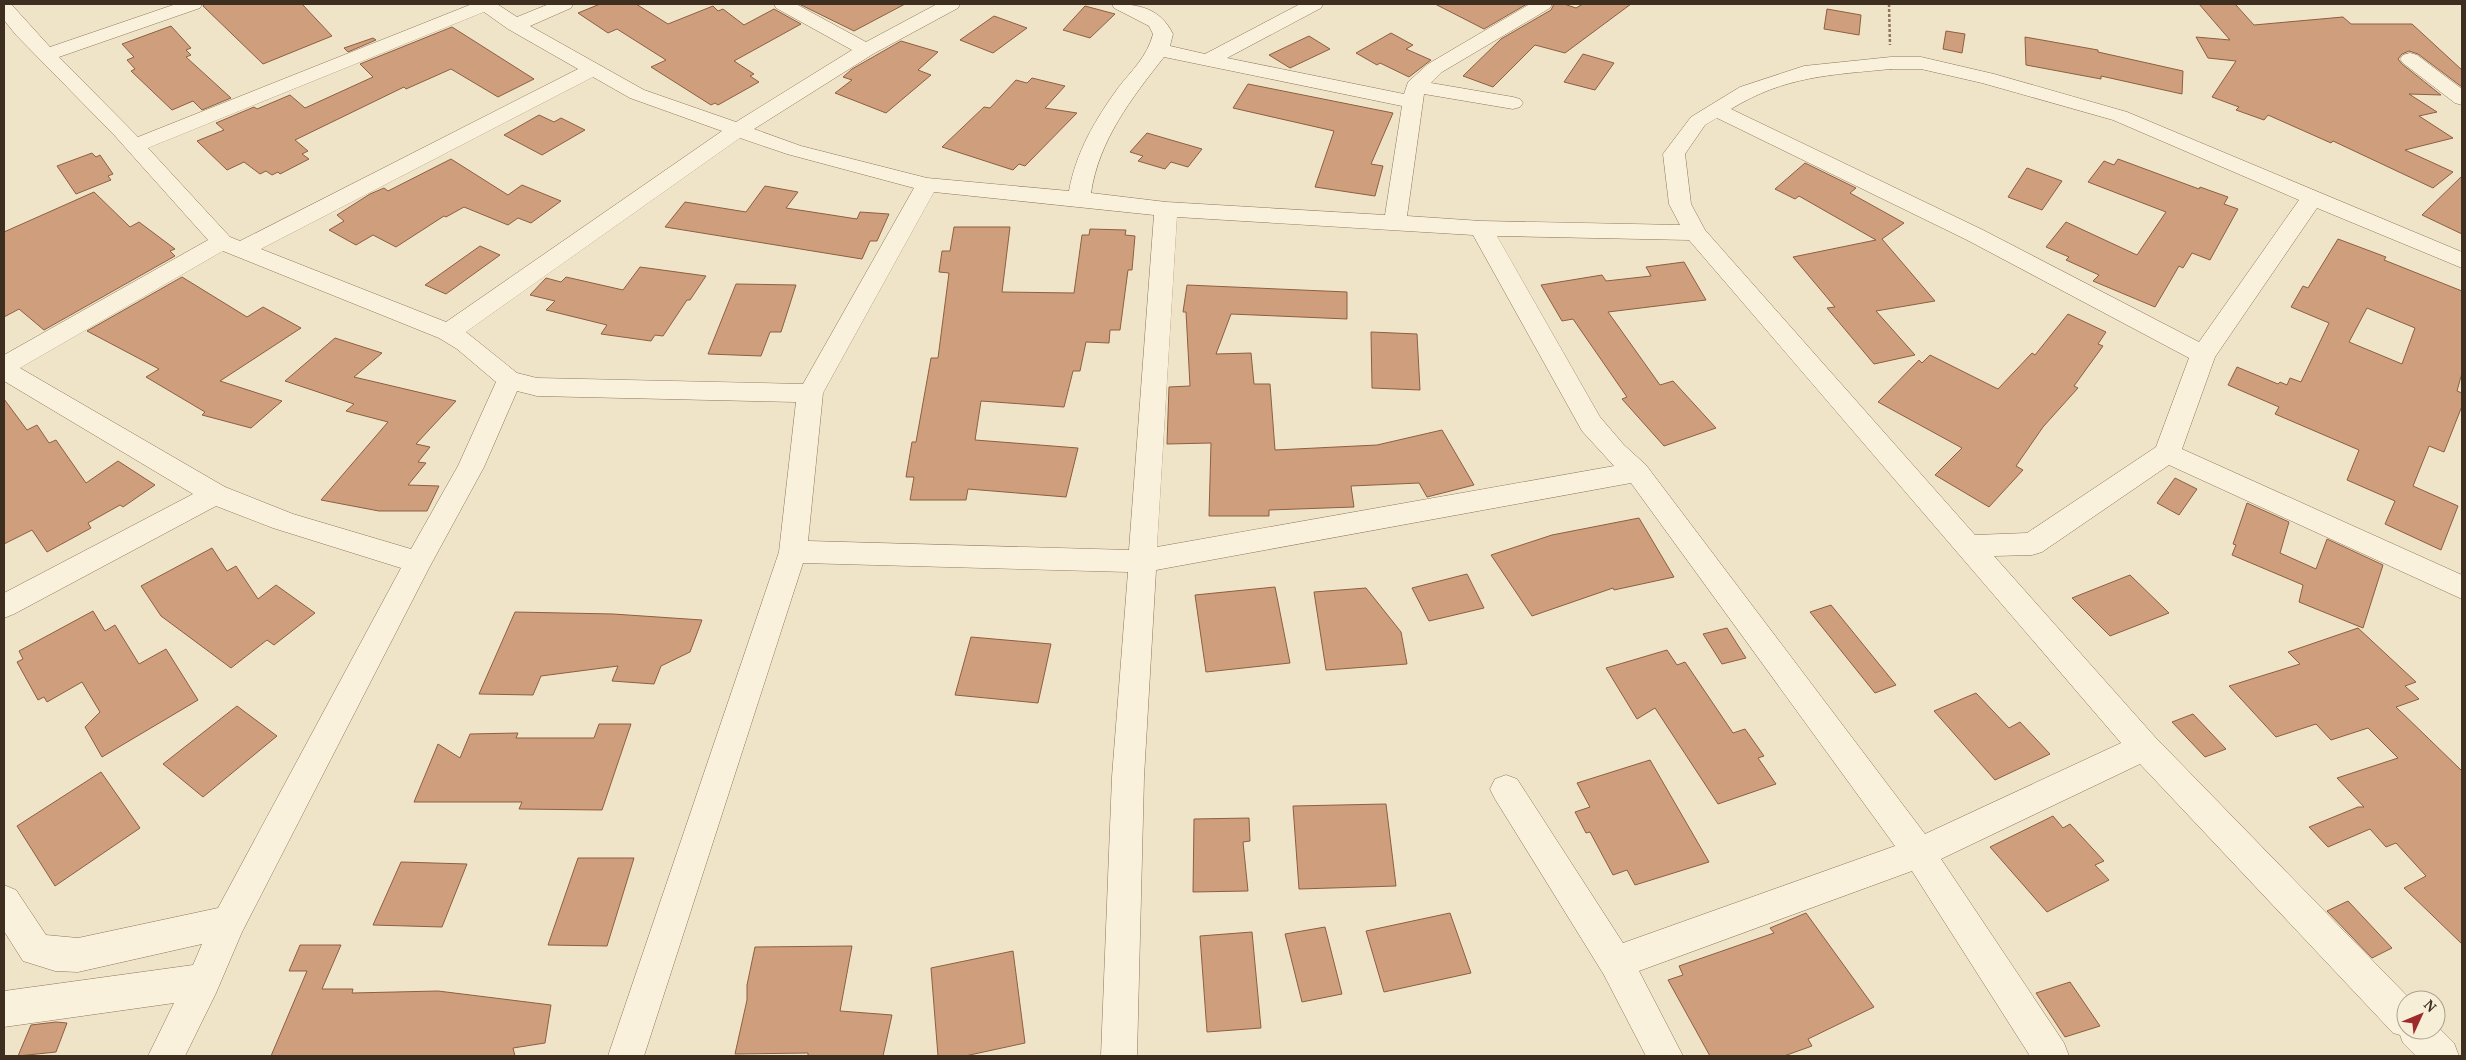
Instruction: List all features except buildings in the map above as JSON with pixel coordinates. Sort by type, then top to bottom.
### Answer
[{"type":"street","points":[[8,4],[4,7],[46,56],[233,245],[448,332],[466,343],[509,380],[537,387],[810,393]]},
{"type":"street","points":[[46,56],[193,4]]},
{"type":"street","points":[[134,146],[486,4],[515,25],[637,94],[794,150],[927,185],[1166,209],[1481,228],[1695,233]]},
{"type":"street","points":[[515,25],[564,4]]},
{"type":"street","points":[[783,4],[866,50]]},
{"type":"street","points":[[448,332],[738,130],[866,50],[952,4]]},
{"type":"street","points":[[1079,199],[1083,174],[1094,142],[1126,92],[1159,50],[1162,34],[1157,22],[1121,4]]},
{"type":"street","points":[[1208,60],[1314,4]]},
{"type":"street","points":[[1395,223],[1414,94],[1435,68],[1543,4]]},
{"type":"street","points":[[1159,50],[1208,60],[1414,94],[1513,103]]},
{"type":"street","points":[[2410,59],[2462,99]]},
{"type":"street","points":[[2396,1010],[2144,747],[1971,546],[1695,233],[1680,204],[1674,154],[1698,121],[1747,91],[1804,72],[1891,63],[1921,64],[1953,69],[2120,116],[2313,196],[2462,261]]},
{"type":"street","points":[[4,366],[233,245],[593,69]]},
{"type":"street","points":[[1716,110],[1815,156],[1975,235],[2203,355]]},
{"type":"street","points":[[626,1056],[793,552],[810,393],[927,185]]},
{"type":"street","points":[[1971,546],[2032,544],[2167,452],[2203,355],[2313,196]]},
{"type":"street","points":[[1119,1056],[1128,777],[1166,209]]},
{"type":"street","points":[[1481,228],[1591,424],[1615,452],[1637,472],[1919,853],[2051,1056]]},
{"type":"street","points":[[4,370],[215,494],[344,541],[418,562]]},
{"type":"street","points":[[166,1056],[204,981],[230,922],[418,562],[471,467],[509,380]]},
{"type":"street","points":[[2167,452],[2462,588]]},
{"type":"street","points":[[793,552],[1143,561],[1637,472]]},
{"type":"street","points":[[4,606],[215,494]]},
{"type":"street","points":[[1616,963],[1919,853],[2144,747]]},
{"type":"street","points":[[1506,789],[1616,963],[1665,1056]]},
{"type":"street","points":[[4,901],[35,949],[55,954],[78,954],[230,922]]},
{"type":"street","points":[[4,1009],[204,981]]},
{"type":"street","points":[[2426,1040],[2441,1056]]},
{"type":"path","points":[[1889,4],[1891,63]]}]
